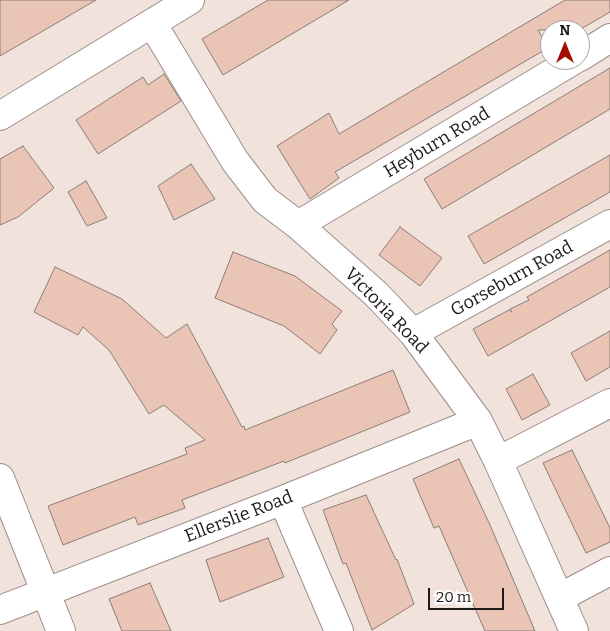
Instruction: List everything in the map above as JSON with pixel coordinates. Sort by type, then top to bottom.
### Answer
[{"type":"street","points":[[0,116],[190,0]]},
{"type":"street","name":"Victoria Road","points":[[152,23],[235,161],[266,200],[298,225],[376,294],[413,333],[478,421],[498,461],[574,631]]},
{"type":"street","points":[[590,50],[610,38]]},
{"type":"street","name":"Heyburn Road","points":[[298,225],[557,70]]},
{"type":"street","name":"Gorseburn Road","points":[[413,333],[610,224]]},
{"type":"street","points":[[498,461],[610,403]]},
{"type":"street","name":"Ellerslie Road","points":[[0,610],[283,500],[478,421]]},
{"type":"street","points":[[0,478],[61,631]]},
{"type":"street","points":[[283,500],[339,631]]},
{"type":"street","points":[[559,598],[610,571]]},
{"type":"building","points":[[0,0],[96,0],[0,56]]},
{"type":"building","points":[[268,0],[349,0],[223,75],[202,39]]},
{"type":"building","points":[[565,0],[610,0],[610,12],[590,24],[590,20],[540,20],[540,30],[538,30],[540,34],[540,53],[335,172],[339,178],[310,199],[277,146],[329,113],[339,134]]},
{"type":"building","points":[[610,68],[610,109],[442,209],[424,179]]},
{"type":"building","points":[[164,74],[181,101],[98,154],[76,120],[143,77],[148,85]]},
{"type":"building","points":[[23,146],[54,188],[18,217],[0,225],[0,159]]},
{"type":"building","points":[[610,155],[610,192],[484,264],[468,236]]},
{"type":"building","points":[[191,164],[215,199],[174,220],[158,186]]},
{"type":"building","points":[[86,181],[107,218],[87,226],[68,192]]},
{"type":"building","points":[[400,227],[442,258],[420,286],[379,255]]},
{"type":"building","points":[[610,250],[610,287],[488,356],[473,329],[509,310],[512,312],[510,309],[529,300],[527,297]]},
{"type":"building","points":[[233,252],[295,276],[342,311],[332,324],[337,330],[320,354],[284,326],[215,298]]},
{"type":"building","points":[[55,267],[122,299],[166,338],[187,324],[245,430],[393,370],[410,412],[285,463],[284,461],[182,500],[185,508],[138,525],[135,517],[63,545],[48,506],[187,454],[185,448],[205,440],[164,405],[149,414],[109,350],[83,327],[78,335],[34,312]]},
{"type":"building","points":[[610,331],[610,367],[586,381],[571,353]]},
{"type":"building","points":[[533,374],[550,405],[522,420],[506,389]]},
{"type":"building","points":[[572,450],[610,528],[610,542],[586,553],[543,463]]},
{"type":"building","points":[[459,459],[490,525],[535,631],[485,631],[439,526],[434,528],[413,479]]},
{"type":"building","points":[[366,495],[397,559],[414,604],[372,630],[346,563],[343,564],[323,510]]},
{"type":"building","points":[[268,538],[284,577],[220,602],[206,560]]},
{"type":"building","points":[[150,583],[171,631],[122,631],[109,599]]}]
